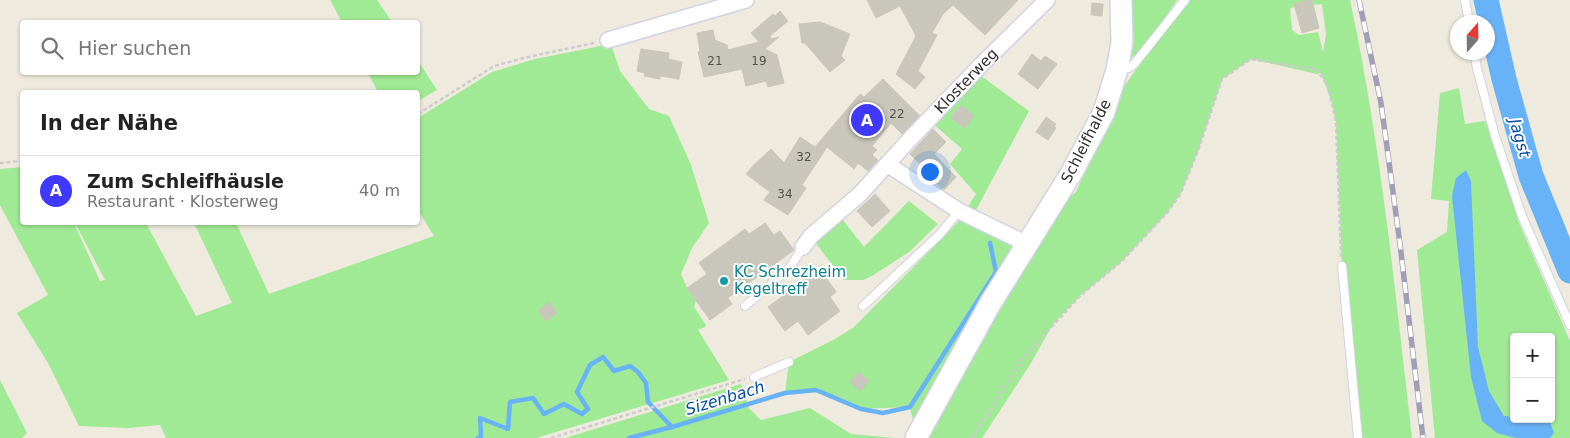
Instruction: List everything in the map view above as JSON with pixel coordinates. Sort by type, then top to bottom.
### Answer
[{"type":"main road","name":"Schleifhalde","points":[[916,438],[990,304],[1072,172],[1104,112],[1117,70],[1122,42],[1121,0]]},
{"type":"street","points":[[608,40],[746,0]]},
{"type":"street","name":"Klosterweg","points":[[803,247],[811,236],[860,194],[981,65],[1047,0]]},
{"type":"street","points":[[887,164],[959,211],[1027,244]]},
{"type":"lane","points":[[1117,70],[1129,68],[1135,63],[1185,0]]},
{"type":"lane","points":[[1465,0],[1467,15]]},
{"type":"lane","points":[[1476,60],[1495,136],[1522,216],[1570,325]]},
{"type":"lane","points":[[863,306],[940,234],[959,211]]},
{"type":"lane","points":[[745,306],[789,268],[803,247]]},
{"type":"lane","points":[[1342,266],[1358,438]]},
{"type":"lane","points":[[754,377],[789,362]]},
{"type":"path","points":[[420,113],[494,66],[608,40]]},
{"type":"path","points":[[972,438],[1023,358],[1080,295],[1121,262],[1167,212],[1181,192],[1199,148],[1222,79],[1251,59],[1317,70],[1328,86],[1336,122],[1342,266]]},
{"type":"path","points":[[0,162],[20,161]]},
{"type":"path","points":[[551,438],[754,377]]},
{"type":"green space","points":[[330,0],[377,0],[391,20],[341,20]]},
{"type":"green space","points":[[1130,0],[1177,0],[1141,53],[1132,57],[1127,54]]},
{"type":"green space","points":[[1185,0],[1350,0],[1379,163],[1412,438],[1358,438],[1342,266],[1336,122],[1332,103],[1321,73],[1317,74],[1251,59],[1222,79],[1199,148],[1181,193],[1167,213],[1121,262],[1081,295],[1053,324],[1031,363],[982,438],[922,438],[1057,206],[1076,192],[1123,88]],"holes":[[[1322,4],[1326,35],[1323,52],[1318,32],[1299,35],[1292,30],[1290,8]]]},
{"type":"green space","points":[[611,44],[620,71],[649,109],[669,116],[691,165],[709,223],[692,248],[681,274],[687,288],[696,301],[694,307],[706,325],[698,330],[729,380],[536,438],[166,438],[160,425],[129,428],[79,426],[48,363],[17,313],[48,295],[0,205],[0,169],[20,167],[20,225],[75,225],[100,281],[105,280],[76,225],[147,225],[196,316],[232,303],[195,225],[237,225],[269,294],[434,236],[420,213],[420,117],[492,72],[535,59]]},
{"type":"green space","points":[[420,64],[437,90],[420,100],[420,90],[377,90],[369,75],[420,75]]},
{"type":"green space","points":[[977,73],[1029,111],[975,212],[967,208],[976,194],[950,164],[962,149],[930,121]]},
{"type":"green space","points":[[1459,88],[1465,124],[1485,121],[1498,153],[1519,223],[1570,341],[1570,438],[1435,438],[1417,250],[1447,232],[1449,201],[1431,199],[1440,93]]},
{"type":"green space","points":[[909,201],[938,224],[909,252],[863,280],[844,280],[814,241],[842,219],[864,247]]},
{"type":"green space","points":[[961,219],[1027,244],[917,437],[910,407],[861,409],[816,390],[785,393],[789,362],[835,339],[854,327]]},
{"type":"green space","points":[[0,380],[27,433],[22,438],[0,438]]},
{"type":"green space","points":[[741,384],[749,408],[761,420],[810,408],[851,434],[894,438],[565,438]]},
{"type":"water","points":[[1466,170],[1471,181],[1478,347],[1489,391],[1504,416],[1510,417],[1510,423],[1550,423],[1554,433],[1550,438],[1516,438],[1497,433],[1482,421],[1471,377],[1452,196],[1456,178]]},
{"type":"building","points":[[867,0],[1018,0],[985,35],[953,5],[943,14],[932,33],[937,35],[918,71],[925,77],[915,89],[896,74],[916,36],[900,6],[876,18]]},
{"type":"building","points":[[1312,0],[1319,28],[1302,33],[1294,4]]},
{"type":"building","points":[[1092,3],[1103,4],[1102,16],[1091,15]]},
{"type":"building","points":[[780,11],[788,21],[770,36],[772,39],[779,37],[765,49],[777,55],[784,83],[768,87],[766,81],[746,86],[742,69],[704,77],[698,52],[700,51],[697,33],[713,30],[715,40],[727,45],[728,50],[759,42],[751,33],[773,14],[775,16]]},
{"type":"building","points":[[820,22],[850,34],[841,56],[845,60],[830,72],[805,43],[802,43],[799,24]]},
{"type":"building","points":[[641,49],[669,53],[668,59],[682,62],[679,79],[660,76],[660,79],[644,76],[645,73],[637,71]]},
{"type":"building","points":[[1032,54],[1041,61],[1045,56],[1057,64],[1038,89],[1018,74]]},
{"type":"building","points":[[883,79],[920,116],[902,134],[891,123],[872,146],[877,150],[872,155],[878,160],[868,171],[858,163],[854,169],[827,147],[802,185],[806,188],[788,215],[764,200],[770,192],[746,174],[753,166],[771,149],[784,163],[800,137],[815,147],[860,94],[864,97]]},
{"type":"building","points":[[961,105],[974,116],[964,128],[951,118]]},
{"type":"building","points":[[1046,117],[1056,124],[1054,127],[1056,128],[1048,140],[1036,132]]},
{"type":"building","points":[[933,129],[946,142],[934,154],[956,177],[944,190],[934,182],[936,179],[910,154]]},
{"type":"building","points":[[875,194],[890,211],[872,227],[857,211]]},
{"type":"building","name":"KC Schrezheim Kegeltreff","points":[[765,223],[774,235],[780,231],[794,250],[728,298],[732,304],[710,320],[687,288],[707,274],[699,263],[745,229],[749,234]]},
{"type":"building","points":[[820,269],[836,292],[830,297],[840,311],[808,335],[798,321],[785,331],[768,307]]},
{"type":"building","points":[[549,302],[557,313],[546,321],[538,311]]},
{"type":"building","points":[[859,372],[869,381],[860,391],[850,382]]},
{"type":"waterway","name":"Jagst","points":[[1486,0],[1504,79],[1531,176],[1570,271]]},
{"type":"waterway","name":"Sizenbach","points":[[478,438],[481,436],[480,418],[508,429],[510,402],[533,398],[544,414],[564,404],[582,414],[588,409],[577,392],[590,365],[603,357],[614,371],[630,366],[638,372],[646,383],[648,402],[672,427],[785,393],[816,390],[861,409],[883,413],[910,407],[996,272],[990,243]]},
{"type":"waterway","points":[[629,438],[672,427]]},
{"type":"railway","points":[[1359,0],[1381,103],[1423,438]]},
{"type":"place","name":"Zum Schleifhäusle","points":[[867,120]]},
{"type":"place","name":"KC Schrezheim Kegeltreff","points":[[724,281]]}]
